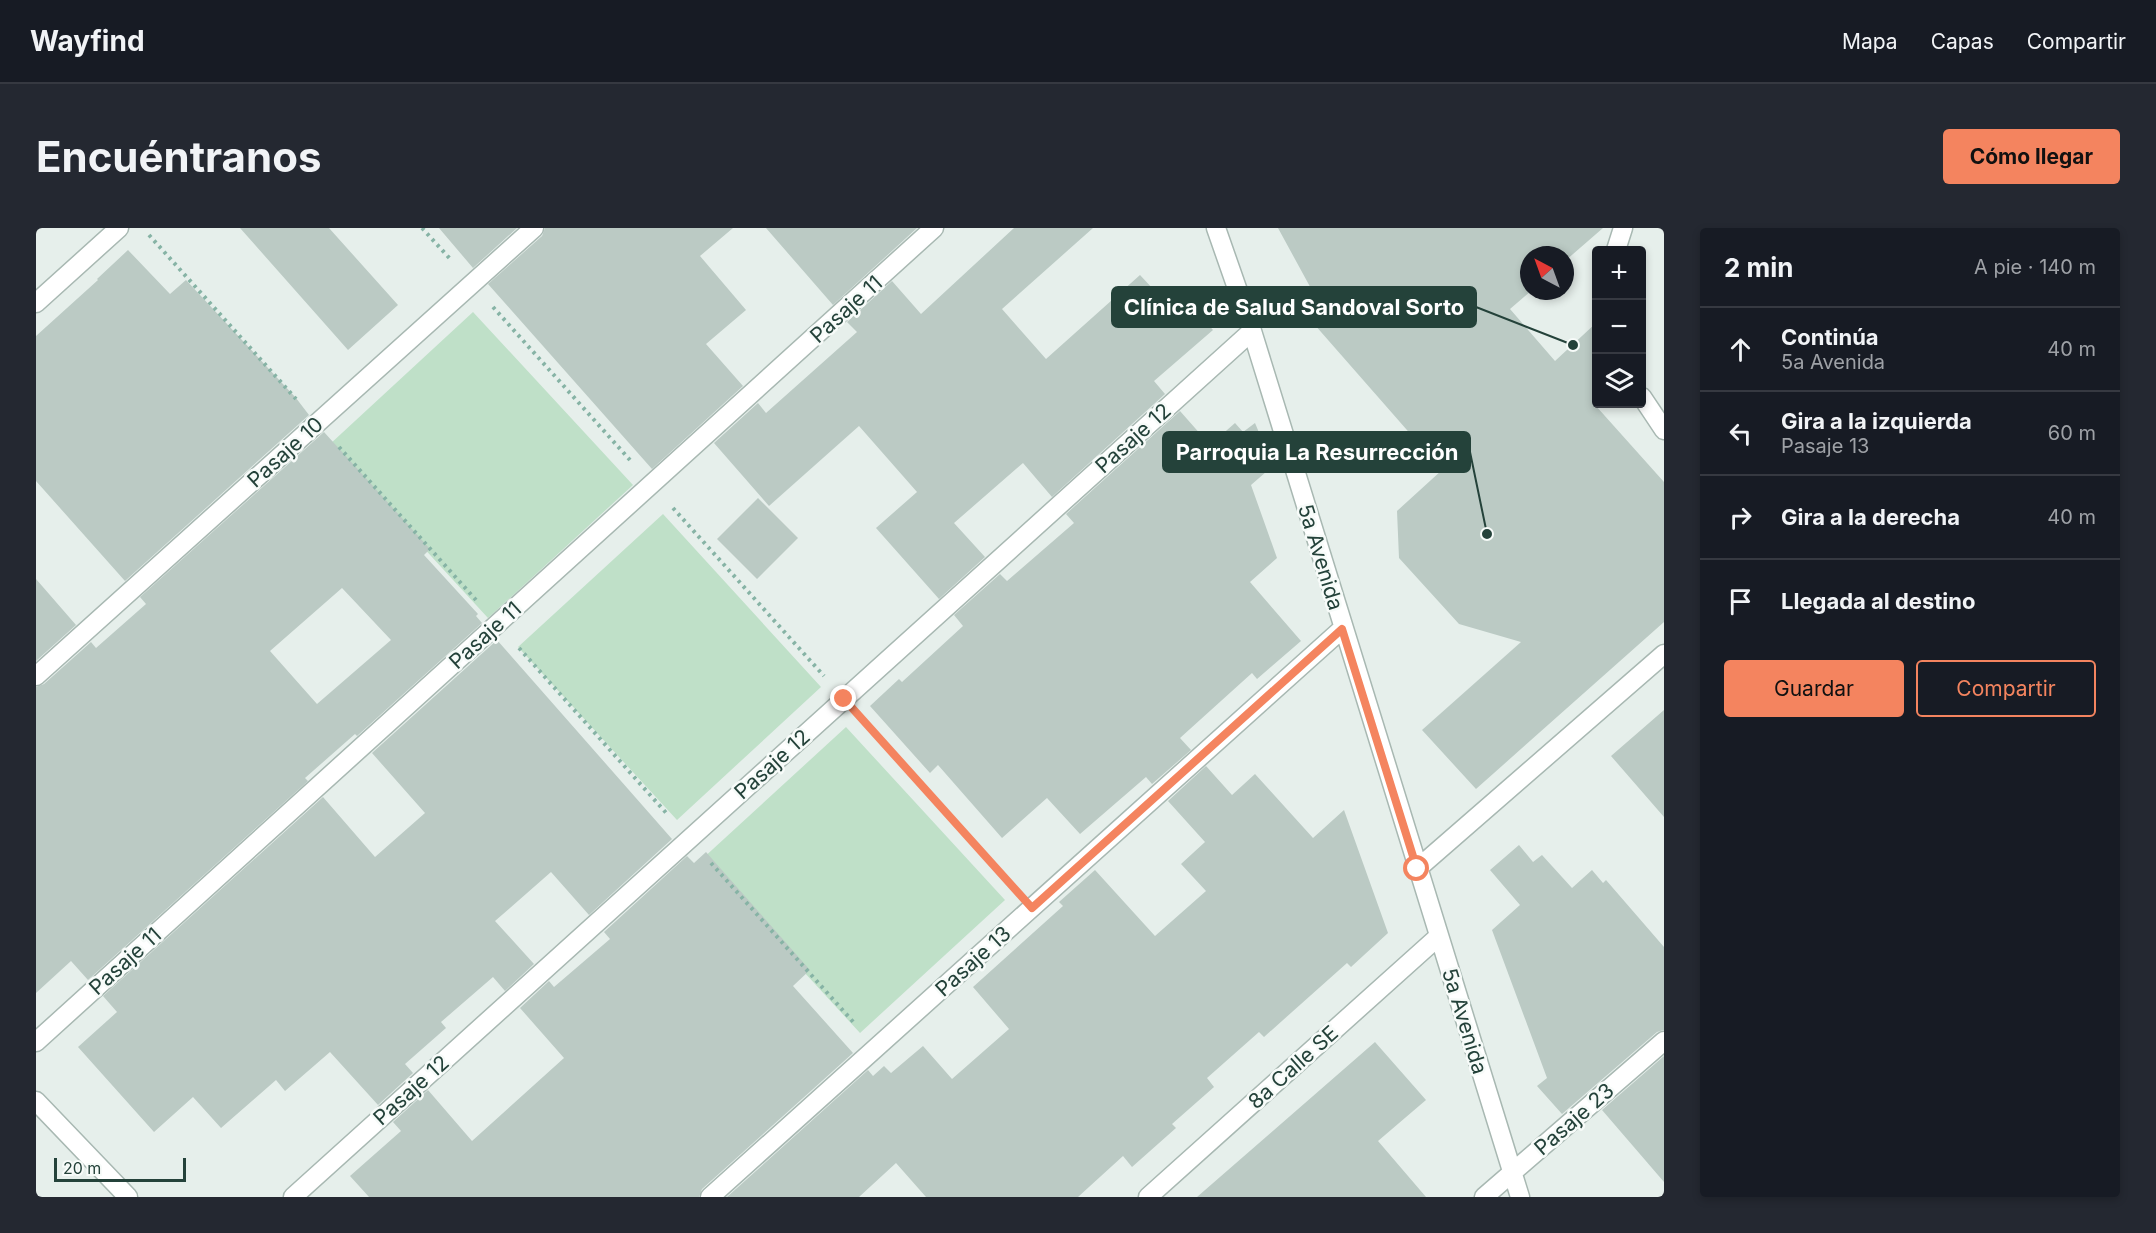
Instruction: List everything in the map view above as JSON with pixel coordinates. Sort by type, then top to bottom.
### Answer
[{"type":"street","points":[[36,303],[119,228]]},
{"type":"street","name":"Pasaje 10","points":[[36,676],[534,228]]},
{"type":"street","name":"Pasaje 11","points":[[36,1041],[934,228]]},
{"type":"street","name":"5a Avenida","points":[[1216,228],[1251,331],[1520,1197]]},
{"type":"street","points":[[1617,246],[1623,228]]},
{"type":"street","name":"Pasaje 12","points":[[293,1197],[1251,331]]},
{"type":"street","points":[[1646,404],[1664,430]]},
{"type":"street","name":"Pasaje 13","points":[[711,1197],[1342,629]]},
{"type":"street","points":[[1417,869],[1664,654]]},
{"type":"street","name":"8a Calle SE","points":[[1148,1197],[1438,936]]},
{"type":"street","name":"Pasaje 23","points":[[1484,1197],[1664,1041]]},
{"type":"street","points":[[36,1101],[128,1197]]},
{"type":"path","points":[[422,228],[1032,908]]},
{"type":"green space","points":[[473,312],[633,485],[488,618],[329,445]]},
{"type":"green space","points":[[663,514],[821,687],[677,820],[518,647]]},
{"type":"green space","points":[[846,727],[1005,900],[860,1033],[701,860]]},
{"type":"building","points":[[240,228],[329,228],[398,305],[348,350]]},
{"type":"building","points":[[439,228],[517,228],[473,268]]},
{"type":"building","points":[[545,228],[733,228],[700,256],[746,310],[706,344],[743,386],[652,469],[488,284],[542,236]]},
{"type":"building","points":[[766,228],[917,228],[833,305]]},
{"type":"building","points":[[1014,228],[1093,228],[1002,309],[1046,359],[1140,275],[1168,305],[1186,300],[1213,330],[1154,381],[1165,394],[1052,497],[1023,463],[954,523],[985,557],[939,599],[876,528],[917,492],[859,426],[769,506],[714,443],[758,403],[766,413],[857,332],[847,322],[892,281],[921,314]]},
{"type":"building","points":[[1278,228],[1603,228],[1574,253],[1574,246],[1520,246],[1520,300],[1510,309],[1555,361],[1592,327],[1592,408],[1598,408],[1664,482],[1664,622],[1476,789],[1422,730],[1521,642],[1459,624],[1399,558],[1397,511],[1442,470],[1307,316],[1320,305]]},
{"type":"building","points":[[128,250],[170,294],[186,280],[296,398],[309,415],[125,581],[36,481],[36,336]]},
{"type":"building","points":[[1180,411],[1210,445],[1235,423],[1243,432],[1255,423],[1273,466],[1251,485],[1277,558],[1250,582],[1301,641],[1257,679],[1252,673],[1180,738],[1191,750],[1152,784],[1146,777],[1080,834],[1047,798],[1002,838],[938,765],[930,773],[870,706],[899,679],[902,682],[963,626],[954,615],[1000,574],[1007,581],[1074,523],[1066,514]]},
{"type":"building","points":[[324,432],[430,549],[424,555],[478,614],[476,616],[482,623],[357,736],[355,734],[305,778],[308,781],[88,980],[71,961],[36,993],[36,687],[44,684],[91,642],[96,648],[146,604],[140,597]],"holes":[[[342,588],[391,640],[317,704],[270,651]]]},
{"type":"building","points":[[758,498],[798,538],[757,579],[717,539]]},
{"type":"building","points":[[36,579],[76,625],[36,661]]},
{"type":"building","points":[[497,640],[672,839],[589,915],[551,872],[495,921],[534,964],[505,991],[493,977],[441,1022],[446,1028],[405,1064],[413,1073],[378,1105],[330,1052],[285,1091],[276,1080],[221,1128],[193,1097],[154,1132],[78,1047],[117,1012],[103,996],[323,797],[375,857],[425,813],[372,753]]},
{"type":"building","points":[[1664,710],[1664,817],[1611,756]]},
{"type":"building","points":[[1206,766],[1232,795],[1255,774],[1313,838],[1344,810],[1388,933],[1351,967],[1347,963],[1264,1037],[1259,1032],[1207,1078],[1214,1087],[1172,1124],[1176,1128],[1132,1167],[1123,1156],[1078,1197],[926,1197],[896,1163],[859,1197],[727,1197],[868,1070],[873,1076],[884,1066],[891,1073],[923,1046],[952,1079],[1009,1029],[973,987],[1063,906],[1059,902],[1095,870],[1155,936],[1206,891],[1181,864],[1205,842],[1168,801]]},
{"type":"building","points":[[1519,845],[1533,862],[1542,855],[1572,888],[1592,870],[1603,883],[1606,880],[1664,947],[1664,1030],[1657,1032],[1562,1114],[1537,1086],[1547,1078],[1492,930],[1520,905],[1490,870]]},
{"type":"building","points":[[706,852],[810,970],[793,986],[853,1053],[702,1189],[699,1197],[369,1197],[350,1176],[401,1131],[393,1122],[428,1090],[472,1141],[564,1058],[520,1008],[549,981],[554,987],[610,939],[604,932],[687,856],[694,863]]},
{"type":"building","points":[[1375,1042],[1426,1100],[1378,1141],[1426,1197],[1197,1197]]},
{"type":"building","points":[[1664,1056],[1664,1182],[1602,1110]]},
{"type":"place","name":"Clínica de Salud Sandoval Sorto","points":[[1573,345]]},
{"type":"place","name":"Parroquia La Resurrección","points":[[1487,534]]},
{"type":"route","points":[[844,699],[1032,908],[1342,629],[1417,869]]}]
